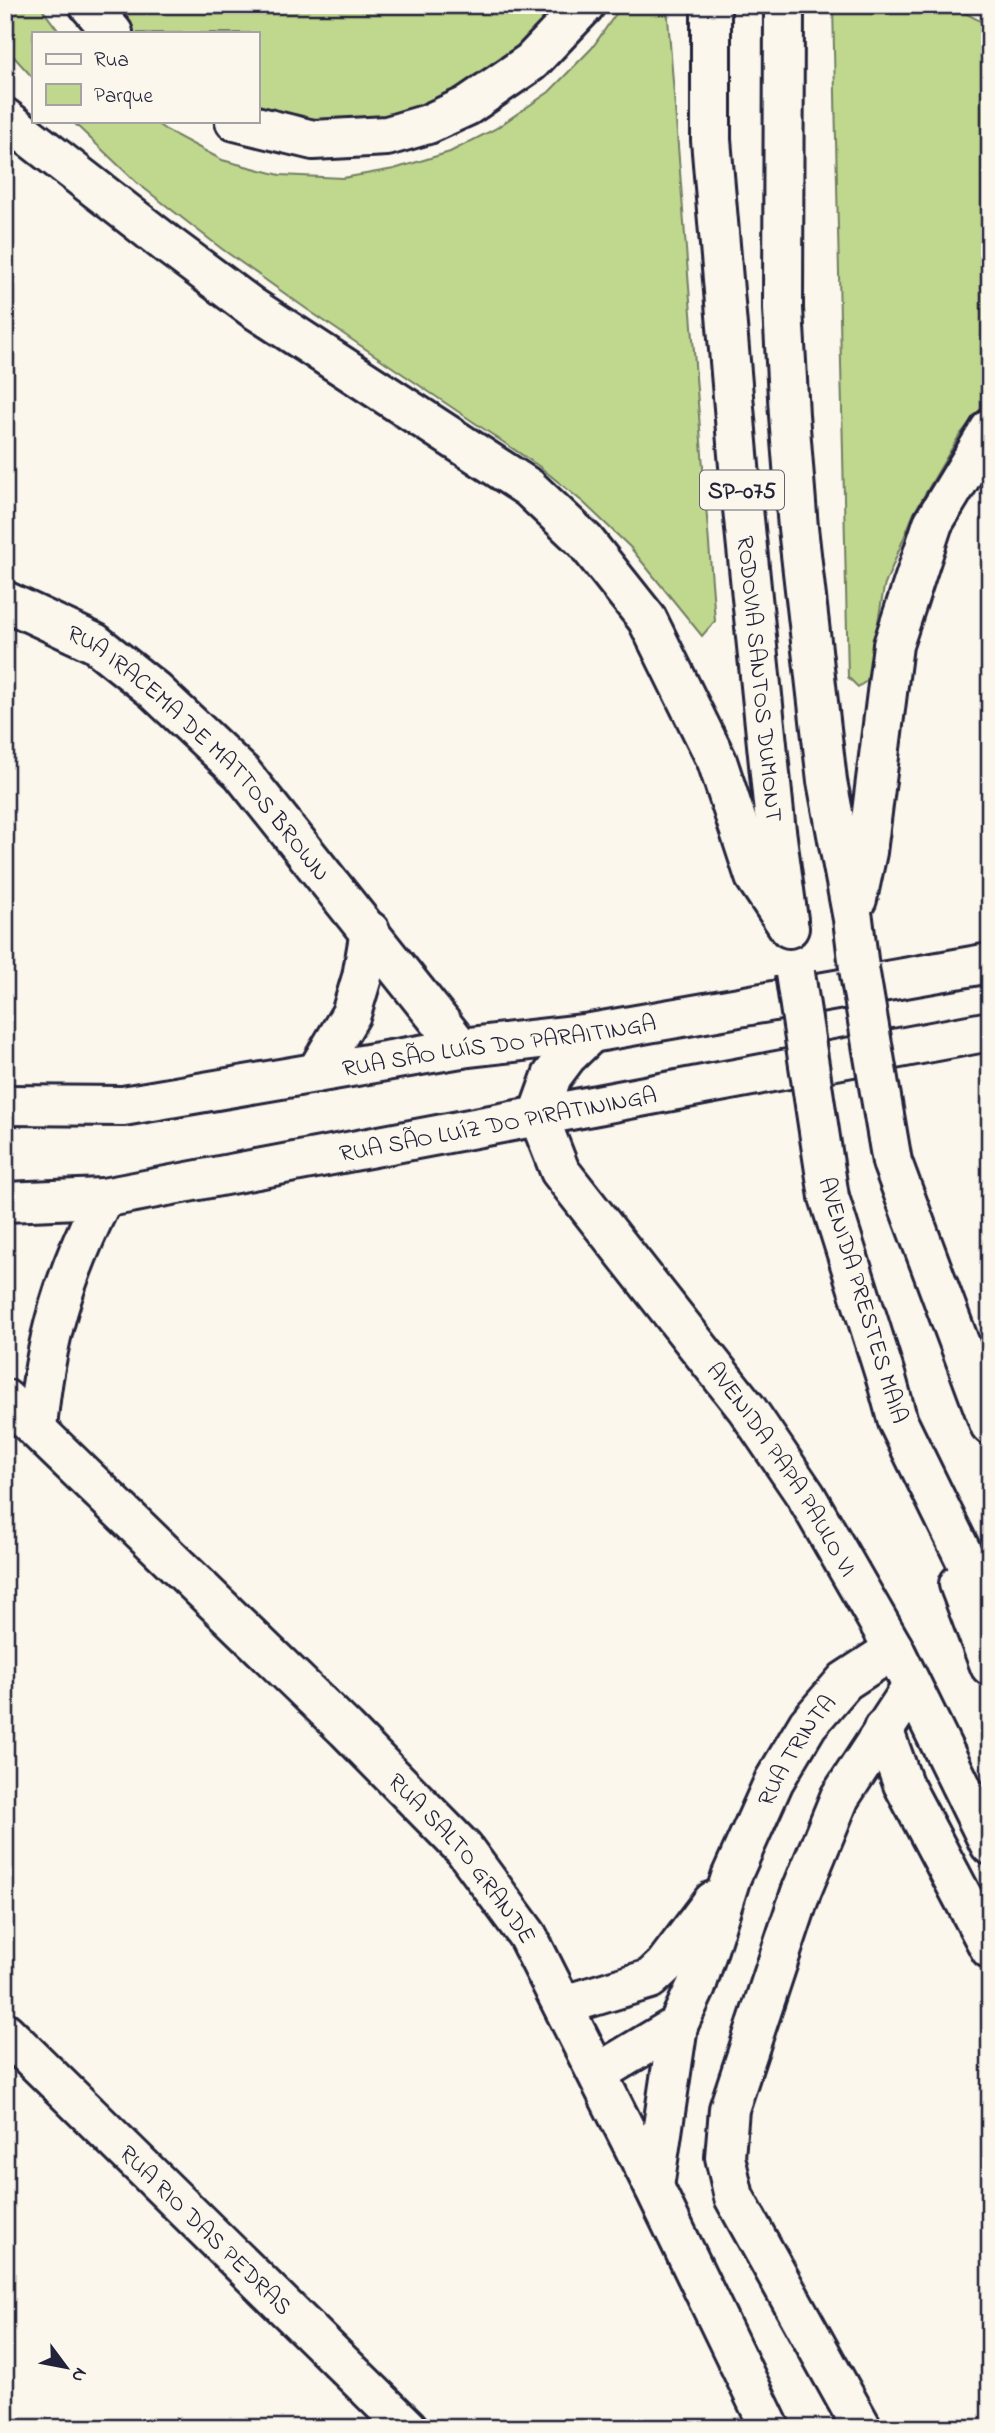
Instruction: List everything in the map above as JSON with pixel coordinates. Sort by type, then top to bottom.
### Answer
[{"type":"main road","points":[[89,5],[112,32]]},
{"type":"main road","points":[[239,122],[313,139],[387,136],[428,124],[467,106],[531,62],[585,5]]},
{"type":"main road","name":"RODOVIA SANTOS DUMONT","points":[[711,5],[711,140],[744,516],[775,823],[795,973]]},
{"type":"main road","name":"SP-075","points":[[784,5],[783,309],[798,528],[827,781],[853,919],[892,1162],[981,1390]]},
{"type":"main road","points":[[5,118],[253,308],[529,488],[585,541],[648,619],[717,761],[755,877],[789,928]]},
{"type":"main road","points":[[853,919],[867,852],[893,645],[933,523],[990,429]]},
{"type":"main road","name":"RUA IRACEMA DE MATTOS BROWN","points":[[5,601],[95,643],[154,690],[242,773],[461,1048]]},
{"type":"main road","points":[[316,1073],[351,1014],[362,977],[370,931]]},
{"type":"main road","name":"RUA SÃO LUÍS DO PARAITINGA","points":[[5,1105],[123,1106],[461,1048],[591,1033],[990,963]]},
{"type":"main road","name":"AVENIDA PRESTES MAIA","points":[[795,973],[829,1197],[898,1422],[990,1610]]},
{"type":"main road","name":"RUA SÃO LUÍZ DO PIRATININGA","points":[[5,1202],[103,1198],[990,1031]]},
{"type":"main road","points":[[538,1115],[552,1076],[567,1056],[591,1033]]},
{"type":"main road","name":"AVENIDA PAPA PAULO VI","points":[[538,1115],[560,1171],[747,1409],[806,1496],[894,1648],[990,1845]]},
{"type":"main road","points":[[37,1428],[50,1333],[60,1298],[81,1241],[103,1198]]},
{"type":"main road","points":[[981,1390],[990,1425]]},
{"type":"main road","name":"RUA SALTO GRANDE","points":[[5,1399],[346,1729],[464,1849],[527,1935],[564,2005],[770,2428]]},
{"type":"main road","points":[[898,1422],[990,1666]]},
{"type":"main road","name":"RUA TRINTA","points":[[654,2187],[678,2025],[696,1987],[731,1877],[774,1781],[808,1724],[845,1681],[894,1648]]},
{"type":"main road","points":[[862,2428],[734,2197],[725,2157],[729,2109],[800,1892],[840,1797],[912,1687]]},
{"type":"main road","points":[[883,1729],[903,1784],[990,1949]]},
{"type":"main road","name":"RUA TRINTA","points":[[564,2005],[650,1979],[664,1966],[731,1877]]},
{"type":"main road","points":[[598,2073],[678,2025]]},
{"type":"main road","name":"RUA RIO DAS PEDRAS","points":[[5,2032],[408,2428]]},
{"type":"green space","points":[[5,5],[39,5],[59,32],[32,32],[32,77],[5,47]]},
{"type":"green space","points":[[103,5],[564,5],[522,55],[420,113],[324,127],[259,116],[259,32],[128,32]]},
{"type":"green space","points":[[622,5],[667,5],[715,621],[702,636],[630,547],[584,503],[540,467],[222,249],[136,182],[73,122],[154,122],[222,160],[280,175],[343,178],[394,169],[450,152],[495,129],[549,92],[592,48]]},
{"type":"green space","points":[[833,5],[950,5],[990,26],[990,397],[959,436],[914,513],[884,587],[868,680],[858,687],[848,677]]}]
